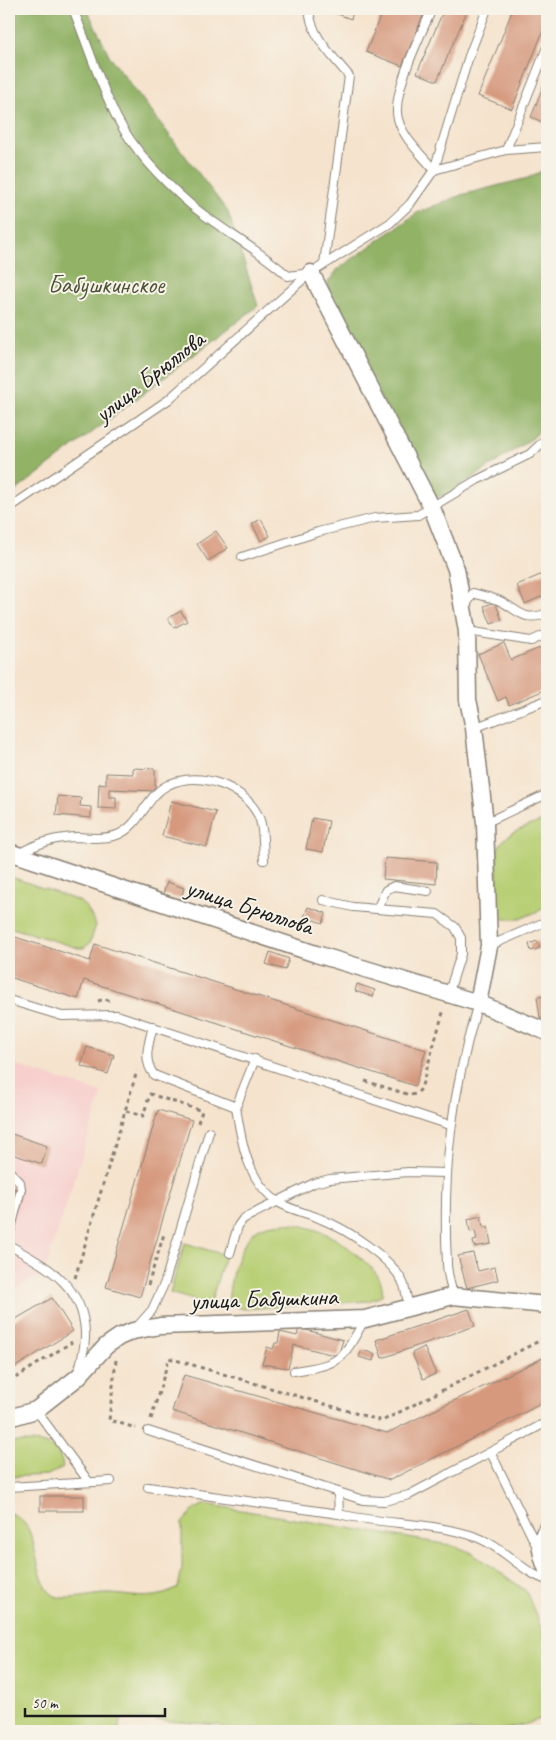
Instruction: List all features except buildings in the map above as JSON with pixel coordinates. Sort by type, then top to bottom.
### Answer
[{"type":"street","points":[[318,269],[432,508],[456,569],[467,631],[468,700],[474,728],[485,823],[489,946],[478,1003],[547,1032]]},
{"type":"street","name":"улица Брюллова","points":[[12,854],[448,995],[478,1003]]},
{"type":"street","name":"улица Бабушкина","points":[[9,1418],[36,1410],[78,1377],[106,1346],[126,1334],[160,1326],[365,1319],[453,1296],[547,1305]]},
{"type":"street","points":[[547,1529],[542,1536],[540,1553],[547,1570]]},
{"type":"lane","points":[[73,9],[117,119],[138,150],[154,169],[190,203],[220,227],[262,254],[288,276],[318,269],[349,76],[315,34],[310,23],[309,9]]},
{"type":"lane","points":[[432,9],[405,75],[397,107],[398,119],[403,131],[434,170]]},
{"type":"lane","points":[[434,170],[469,56],[486,9]]},
{"type":"lane","points":[[506,150],[547,47]]},
{"type":"lane","points":[[434,170],[506,150],[547,148]]},
{"type":"lane","name":"улица Брюллова","points":[[9,508],[168,400],[318,269],[398,217],[434,170]]},
{"type":"lane","points":[[242,558],[318,532],[375,518],[418,515],[477,480],[530,454],[547,438]]},
{"type":"lane","points":[[464,609],[473,592],[499,601],[520,615],[533,618],[547,613]]},
{"type":"lane","points":[[467,631],[531,641],[547,634]]},
{"type":"lane","points":[[474,728],[547,700]]},
{"type":"lane","points":[[12,854],[40,842],[56,839],[101,838],[118,835],[140,816],[154,796],[169,784],[194,779],[214,782],[231,789],[248,801],[259,817],[264,860]]},
{"type":"lane","points":[[485,823],[547,794]]},
{"type":"lane","points":[[377,909],[386,890],[394,886],[428,891]]},
{"type":"lane","points":[[323,900],[353,907],[436,914],[455,926],[461,938],[461,954],[448,995]]},
{"type":"lane","points":[[489,946],[547,920]]},
{"type":"lane","points":[[9,1000],[62,1016],[106,1014],[153,1026],[450,1125]]},
{"type":"lane","points":[[453,1296],[447,1265],[446,1173],[450,1125],[461,1062],[478,1003]]},
{"type":"lane","points":[[153,1026],[146,1058],[148,1066],[154,1075],[236,1107]]},
{"type":"lane","points":[[254,1059],[236,1107],[244,1154],[255,1176],[278,1203],[323,1220],[351,1234],[384,1260],[403,1284],[409,1308]]},
{"type":"lane","points":[[126,1334],[152,1310],[165,1282],[209,1132]]},
{"type":"lane","points":[[9,1171],[20,1182],[21,1195],[9,1236]]},
{"type":"lane","points":[[230,1254],[238,1226],[243,1219],[278,1203],[314,1183],[345,1176],[446,1173]]},
{"type":"lane","points":[[9,1245],[57,1274],[71,1290],[83,1315],[86,1333],[78,1377]]},
{"type":"lane","points":[[294,1372],[323,1367],[341,1358],[365,1319]]},
{"type":"lane","points":[[36,1410],[89,1482]]},
{"type":"lane","points":[[148,1431],[363,1500],[384,1501],[409,1495],[547,1422]]},
{"type":"lane","points":[[491,1453],[540,1553]]},
{"type":"lane","points":[[9,1487],[111,1481]]},
{"type":"lane","points":[[148,1487],[339,1514],[388,1523],[452,1530],[476,1537],[504,1551],[538,1577],[547,1580]]},
{"type":"lane","points":[[338,1492],[339,1514]]},
{"type":"path","points":[[362,1080],[410,1095],[416,1094],[421,1089],[448,995]]},
{"type":"path","points":[[105,999],[115,1002]]},
{"type":"path","points":[[71,1290],[138,1066],[146,1058]]},
{"type":"path","points":[[126,1111],[143,1116],[150,1094],[202,1111],[196,1129]]},
{"type":"path","points":[[145,1294],[165,1230]]},
{"type":"path","points":[[9,1382],[86,1333]]},
{"type":"path","points":[[126,1334],[109,1420],[148,1431],[169,1358],[382,1421],[547,1337]]},
{"type":"shaded area","points":[[9,1063],[102,1093],[46,1267],[41,1276],[9,1292]]},
{"type":"green space","name":"Бабушкинское","points":[[9,9],[87,9],[110,57],[228,212],[258,306],[9,496]]},
{"type":"green space","points":[[547,168],[547,422],[534,437],[447,495],[438,497],[429,492],[329,298],[328,282],[338,269],[417,213],[461,195],[528,178]]},
{"type":"green space","points":[[547,819],[547,907],[520,919],[503,919],[497,913],[497,850],[506,838],[512,834]]},
{"type":"green space","points":[[9,876],[79,901],[87,908],[96,925],[90,943],[84,948],[78,948],[9,927]]},
{"type":"green space","points":[[285,1223],[308,1227],[328,1235],[354,1252],[378,1276],[382,1285],[382,1296],[368,1301],[243,1309],[229,1304],[230,1285],[236,1263],[246,1242],[261,1227]]},
{"type":"green space","points":[[185,1243],[225,1255],[210,1305],[170,1293]]},
{"type":"green space","points":[[9,1442],[35,1442],[50,1446],[60,1457],[63,1467],[48,1475],[9,1477]]},
{"type":"green space","points":[[205,1504],[450,1545],[473,1553],[526,1591],[547,1642],[547,1716],[527,1724],[496,1731],[227,1731],[219,1725],[146,1719],[120,1719],[119,1731],[9,1731],[9,1512],[21,1520],[28,1529],[42,1579],[51,1593],[64,1598],[105,1594],[145,1597],[161,1595],[178,1588],[182,1568],[182,1523],[195,1509]]}]
